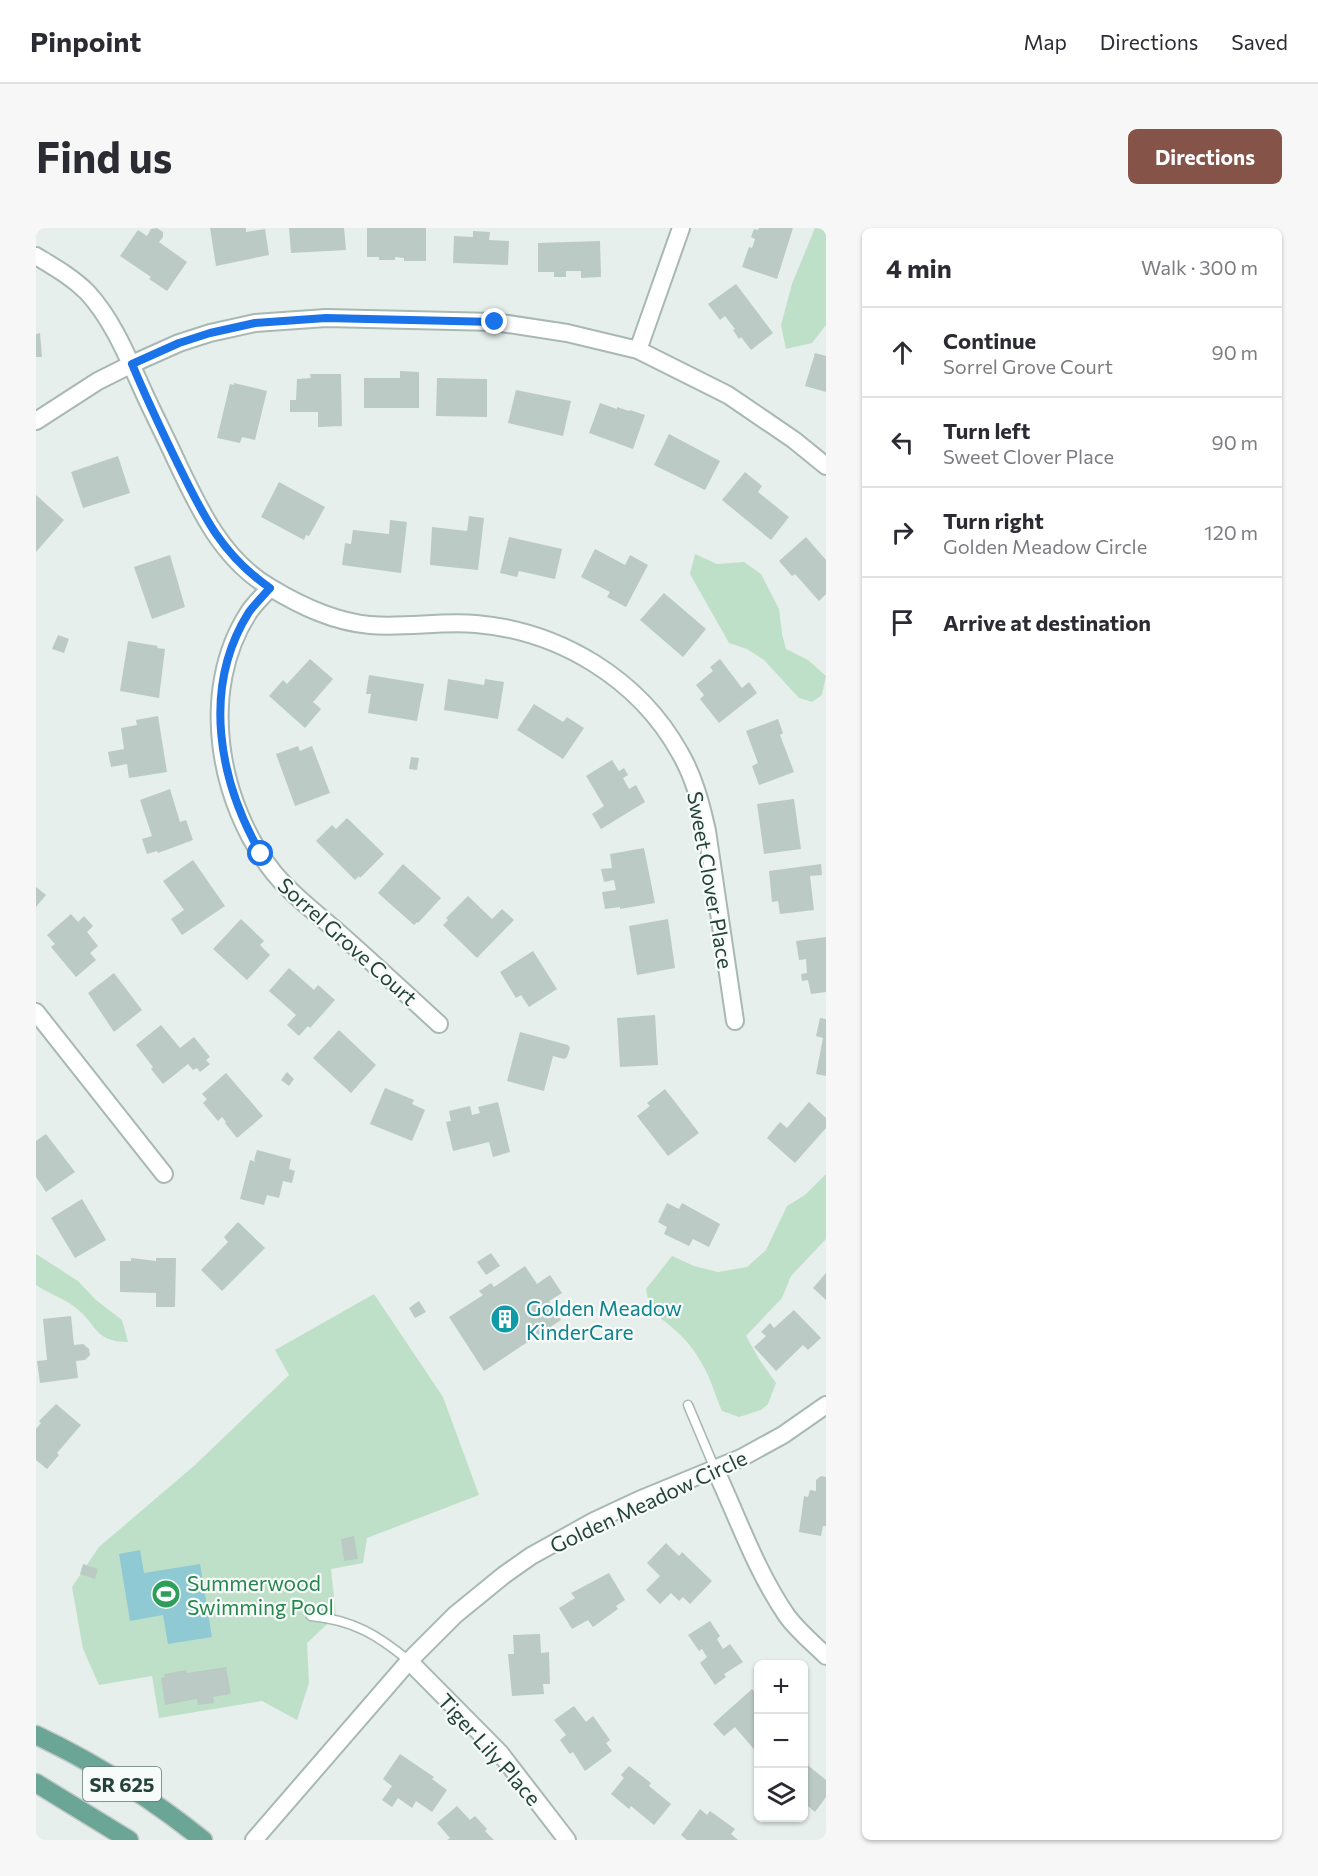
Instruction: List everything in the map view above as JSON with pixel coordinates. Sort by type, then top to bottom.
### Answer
[{"type":"main road","name":"SR 625","points":[[36,1735],[104,1772],[203,1840]]},
{"type":"main road","name":"SR 625","points":[[36,1783],[129,1840]]},
{"type":"street","points":[[638,350],[681,228]]},
{"type":"street","name":"Sweet Clover Place","points":[[36,256],[70,276],[104,312],[132,364],[201,512],[223,546],[249,573],[270,588],[316,612],[350,622],[392,626],[472,624],[493,626],[539,637],[596,663],[649,709],[681,754],[696,789],[706,831],[735,1021]]},
{"type":"street","points":[[36,421],[98,381],[132,364],[179,343],[255,323],[326,318],[495,322],[567,333],[638,350],[728,395],[794,440],[826,466]]},
{"type":"street","name":"Sorrel Grove Court","points":[[270,588],[250,610],[240,628],[231,648],[224,679],[220,727],[223,756],[237,807],[261,854],[287,887],[439,1024]]},
{"type":"street","points":[[36,1012],[164,1174]]},
{"type":"street","name":"Golden Meadow Circle","points":[[255,1840],[410,1661],[455,1615],[504,1575],[531,1556],[603,1517],[715,1469],[783,1435],[826,1405]]},
{"type":"street","points":[[715,1469],[769,1586],[798,1629],[826,1656]]},
{"type":"street","name":"Tiger Lily Place","points":[[410,1661],[500,1753],[567,1840]]},
{"type":"lane","points":[[688,1405],[715,1469]]},
{"type":"lane","points":[[311,1616],[333,1618],[363,1629],[385,1641],[410,1661]]},
{"type":"green space","points":[[815,228],[826,228],[826,325],[812,343],[786,349],[781,325],[792,284]]},
{"type":"green space","points":[[695,554],[717,564],[744,562],[761,574],[779,609],[786,649],[808,660],[826,676],[822,695],[812,702],[799,698],[764,660],[747,649],[729,643],[690,574]]},
{"type":"green space","points":[[826,1174],[826,1239],[791,1276],[782,1298],[746,1336],[776,1383],[768,1404],[761,1410],[739,1417],[722,1411],[708,1375],[697,1355],[679,1334],[650,1310],[646,1289],[672,1256],[694,1266],[718,1272],[747,1267],[766,1250],[787,1206],[805,1195]]},
{"type":"green space","points":[[36,1254],[78,1281],[96,1300],[122,1320],[128,1342],[102,1336],[83,1314],[67,1301],[36,1285]]},
{"type":"green space","points":[[374,1294],[443,1397],[479,1495],[367,1538],[363,1563],[331,1569],[336,1616],[307,1643],[309,1683],[297,1720],[262,1701],[159,1718],[152,1676],[99,1685],[83,1649],[72,1587],[99,1547],[195,1465],[289,1375],[275,1350]]},
{"type":"water","name":"Summerwood Swimming Pool","points":[[140,1550],[144,1573],[200,1564],[212,1637],[168,1644],[163,1615],[130,1621],[119,1554]]},
{"type":"building","points":[[157,228],[163,232],[163,237],[159,242],[187,262],[167,291],[120,256],[138,230],[147,236],[151,229]]},
{"type":"building","points":[[210,228],[246,228],[246,232],[265,229],[269,255],[216,266]]},
{"type":"building","points":[[289,228],[344,228],[346,250],[291,253]]},
{"type":"building","points":[[367,228],[426,228],[426,261],[404,261],[404,258],[395,257],[395,260],[379,260],[379,257],[367,257]]},
{"type":"building","points":[[793,228],[777,279],[742,267],[749,247],[752,248],[755,239],[751,237],[754,229]]},
{"type":"building","points":[[473,231],[490,232],[489,240],[509,241],[508,265],[453,263],[454,236],[473,237]]},
{"type":"building","points":[[600,241],[601,277],[581,278],[581,271],[566,271],[566,277],[554,277],[554,272],[538,272],[538,243]]},
{"type":"building","points":[[736,284],[773,333],[751,350],[741,337],[739,339],[725,316],[720,320],[708,304]]},
{"type":"building","points":[[40,333],[42,357],[36,357],[36,334]]},
{"type":"building","points":[[815,353],[826,356],[826,392],[805,386]]},
{"type":"building","points":[[400,371],[419,372],[419,408],[364,408],[364,378],[400,378]]},
{"type":"building","points":[[310,374],[341,374],[342,426],[318,427],[318,412],[290,412],[290,400],[296,400],[297,379],[311,378]]},
{"type":"building","points":[[437,378],[487,379],[487,417],[436,416]]},
{"type":"building","points":[[234,383],[267,391],[255,440],[242,437],[240,443],[217,438],[230,384],[234,385]]},
{"type":"building","points":[[516,390],[571,401],[563,436],[508,423]]},
{"type":"building","points":[[600,403],[645,415],[633,449],[589,433]]},
{"type":"building","points":[[669,434],[720,461],[705,490],[654,465]]},
{"type":"building","points":[[118,456],[130,493],[83,508],[71,472]]},
{"type":"building","points":[[745,472],[762,486],[758,492],[789,517],[771,540],[722,500]]},
{"type":"building","points":[[279,482],[325,507],[309,536],[306,535],[304,540],[261,517]]},
{"type":"building","points":[[36,495],[64,520],[36,552]]},
{"type":"building","points":[[469,516],[484,518],[478,570],[430,565],[432,527],[467,531]]},
{"type":"building","points":[[390,520],[407,522],[401,573],[342,565],[345,543],[351,544],[353,530],[389,534]]},
{"type":"building","points":[[509,537],[562,549],[555,579],[519,571],[517,577],[500,573]]},
{"type":"building","points":[[806,537],[826,560],[826,594],[819,601],[795,574],[792,576],[779,561]]},
{"type":"building","points":[[595,549],[625,565],[630,555],[648,565],[626,607],[607,597],[610,592],[581,577]]},
{"type":"building","points":[[170,555],[185,607],[152,619],[134,567]]},
{"type":"building","points":[[664,593],[706,629],[683,657],[640,620]]},
{"type":"building","points":[[58,635],[69,639],[64,653],[52,649]]},
{"type":"building","points":[[128,641],[165,649],[159,698],[120,691]]},
{"type":"building","points":[[310,659],[333,679],[313,702],[321,709],[305,728],[269,696],[283,680],[287,684]]},
{"type":"building","points":[[720,659],[742,688],[749,682],[757,693],[719,723],[700,699],[704,695],[696,685],[713,671],[710,667]]},
{"type":"building","points":[[369,675],[424,684],[417,721],[368,713],[371,694],[366,694]]},
{"type":"building","points":[[448,679],[484,685],[485,679],[504,682],[498,719],[444,710]]},
{"type":"building","points":[[534,704],[563,722],[567,717],[584,728],[563,759],[517,730]]},
{"type":"building","points":[[158,716],[167,772],[129,778],[127,764],[111,767],[108,752],[124,749],[121,728],[137,725],[136,720]]},
{"type":"building","points":[[778,719],[783,733],[780,735],[794,772],[759,785],[752,766],[758,763],[746,731]]},
{"type":"building","points":[[298,746],[300,751],[312,746],[330,793],[295,806],[276,754]]},
{"type":"building","points":[[411,757],[419,758],[417,770],[409,769]]},
{"type":"building","points":[[612,760],[619,771],[624,768],[628,775],[623,778],[629,789],[636,785],[645,802],[601,829],[592,814],[604,806],[586,776]]},
{"type":"building","points":[[170,789],[180,822],[186,820],[193,840],[158,853],[157,851],[147,854],[142,839],[152,836],[140,800]]},
{"type":"building","points":[[794,799],[801,849],[764,854],[757,804]]},
{"type":"building","points":[[347,818],[384,854],[360,878],[359,876],[355,880],[316,841],[332,825],[336,829]]},
{"type":"building","points":[[644,848],[655,903],[605,909],[602,892],[616,890],[614,880],[604,882],[601,869],[612,868],[610,854]]},
{"type":"building","points":[[193,860],[225,906],[182,935],[171,919],[184,910],[163,881]]},
{"type":"building","points":[[403,864],[441,898],[414,925],[378,893]]},
{"type":"building","points":[[821,864],[822,875],[810,876],[814,910],[780,914],[778,901],[772,902],[769,871]]},
{"type":"building","points":[[36,887],[46,895],[36,907]]},
{"type":"building","points":[[468,896],[492,919],[502,909],[514,920],[477,958],[443,925],[448,920],[446,918]]},
{"type":"building","points":[[71,914],[78,922],[84,916],[93,926],[87,932],[98,946],[90,953],[96,960],[76,977],[51,947],[55,944],[47,935]]},
{"type":"building","points":[[241,919],[264,941],[260,945],[270,955],[247,980],[213,949]]},
{"type":"building","points":[[668,919],[675,968],[637,975],[629,926]]},
{"type":"building","points":[[826,937],[826,992],[811,994],[808,980],[802,981],[801,974],[807,973],[806,959],[799,960],[796,941]]},
{"type":"building","points":[[533,951],[557,989],[529,1007],[521,995],[516,998],[500,972]]},
{"type":"building","points":[[289,968],[314,990],[318,985],[335,1000],[310,1028],[308,1026],[299,1036],[287,1025],[296,1015],[269,991]]},
{"type":"building","points":[[114,973],[142,1010],[114,1032],[88,993]]},
{"type":"building","points":[[655,1015],[658,1065],[620,1067],[617,1018]]},
{"type":"building","points":[[820,1018],[826,1019],[826,1076],[816,1074],[823,1038],[816,1036]]},
{"type":"building","points":[[161,1025],[180,1048],[194,1037],[210,1057],[206,1060],[210,1064],[200,1072],[197,1068],[193,1070],[188,1064],[163,1084],[136,1045]]},
{"type":"building","points":[[339,1030],[376,1065],[351,1093],[313,1058]]},
{"type":"building","points":[[520,1032],[568,1045],[570,1048],[564,1059],[553,1056],[544,1091],[507,1081]]},
{"type":"building","points":[[287,1072],[294,1079],[289,1086],[281,1080]]},
{"type":"building","points":[[226,1073],[263,1116],[237,1138],[222,1117],[218,1121],[203,1103],[207,1099],[202,1094]]},
{"type":"building","points":[[385,1088],[414,1100],[412,1104],[425,1110],[412,1141],[370,1124]]},
{"type":"building","points":[[665,1089],[699,1133],[668,1156],[637,1116],[650,1106],[647,1103]]},
{"type":"building","points":[[498,1102],[510,1152],[493,1157],[489,1142],[453,1151],[446,1122],[451,1121],[449,1111],[470,1106],[472,1115],[480,1113],[478,1107]]},
{"type":"building","points":[[809,1102],[826,1118],[826,1128],[795,1163],[767,1138],[780,1122],[787,1128]]},
{"type":"building","points":[[46,1134],[75,1172],[46,1192],[36,1177],[36,1141]]},
{"type":"building","points":[[257,1150],[291,1159],[289,1169],[295,1171],[292,1183],[283,1181],[279,1198],[267,1195],[264,1205],[240,1199],[250,1160],[256,1162],[254,1160]]},
{"type":"building","points":[[82,1199],[106,1240],[75,1258],[51,1218]]},
{"type":"building","points":[[667,1203],[679,1209],[682,1203],[720,1224],[709,1247],[693,1239],[689,1246],[664,1234],[667,1227],[658,1222]]},
{"type":"building","points":[[238,1222],[265,1248],[222,1291],[201,1270],[228,1242],[224,1237]]},
{"type":"building","points":[[491,1253],[500,1266],[486,1275],[477,1262]]},
{"type":"building","points":[[131,1258],[156,1261],[156,1258],[176,1258],[175,1307],[156,1307],[156,1293],[120,1292],[120,1261],[131,1261]]},
{"type":"building","name":"Golden Meadow KinderCare","points":[[525,1266],[537,1284],[550,1275],[562,1293],[549,1301],[561,1320],[484,1371],[449,1317],[483,1295],[479,1291],[491,1283],[494,1287]]},
{"type":"building","points":[[826,1273],[826,1300],[813,1288]]},
{"type":"building","points":[[419,1301],[426,1312],[415,1318],[409,1308]]},
{"type":"building","points":[[794,1310],[821,1338],[808,1350],[803,1345],[776,1371],[754,1347],[766,1336],[761,1332],[770,1323],[774,1328]]},
{"type":"building","points":[[71,1316],[74,1345],[83,1344],[89,1349],[90,1355],[85,1360],[76,1361],[78,1378],[40,1383],[37,1361],[47,1360],[43,1319]]},
{"type":"building","points":[[56,1404],[81,1425],[57,1453],[59,1455],[47,1469],[36,1460],[36,1429],[41,1423],[39,1421]]},
{"type":"building","points":[[821,1476],[826,1477],[826,1526],[823,1526],[821,1536],[799,1532],[804,1496],[808,1497],[810,1490],[816,1491],[816,1480]]},
{"type":"building","points":[[354,1536],[358,1559],[344,1561],[341,1539]]},
{"type":"building","points":[[666,1543],[679,1556],[682,1552],[712,1581],[690,1604],[683,1597],[679,1601],[671,1593],[660,1604],[646,1590],[660,1576],[647,1563]]},
{"type":"building","points":[[83,1564],[98,1569],[95,1579],[80,1574]]},
{"type":"building","points":[[609,1573],[625,1600],[616,1606],[618,1609],[593,1627],[588,1620],[572,1629],[559,1608],[575,1598],[571,1593]]},
{"type":"building","points":[[710,1621],[720,1636],[717,1639],[723,1649],[730,1644],[743,1662],[724,1674],[726,1677],[715,1685],[700,1663],[707,1657],[702,1649],[699,1651],[688,1635]]},
{"type":"building","points":[[540,1634],[541,1653],[549,1652],[550,1684],[543,1684],[544,1694],[512,1696],[508,1654],[514,1654],[513,1635]]},
{"type":"building","points":[[226,1667],[231,1694],[213,1697],[214,1703],[198,1705],[197,1699],[165,1705],[161,1678],[165,1677],[164,1674]]},
{"type":"building","points":[[752,1689],[754,1691],[754,1749],[735,1727],[724,1736],[713,1724]]},
{"type":"building","points":[[574,1706],[586,1722],[593,1716],[610,1740],[606,1743],[612,1751],[585,1771],[573,1752],[570,1754],[560,1740],[566,1735],[554,1720]]},
{"type":"building","points":[[400,1754],[434,1777],[432,1779],[447,1790],[432,1812],[416,1801],[412,1808],[398,1798],[392,1807],[382,1800],[392,1786],[383,1779]]},
{"type":"building","points":[[808,1765],[826,1780],[826,1797],[815,1812],[808,1806]]},
{"type":"building","points":[[629,1766],[651,1783],[649,1786],[671,1804],[654,1825],[631,1806],[629,1809],[611,1794],[624,1778],[621,1775]]},
{"type":"building","points":[[457,1806],[470,1820],[475,1816],[494,1840],[447,1840],[450,1838],[437,1823]]},
{"type":"building","points":[[700,1809],[707,1815],[710,1811],[735,1829],[731,1834],[738,1840],[687,1840],[681,1835]]},
{"type":"place","name":"Golden Meadow KinderCare","points":[[505,1319]]},
{"type":"place","name":"Summerwood Swimming Pool","points":[[166,1594]]},
{"type":"route","points":[[261,854],[237,807],[228,778],[220,727],[221,697],[231,648],[250,610],[270,588],[249,573],[223,546],[201,512],[144,394],[132,364],[179,343],[255,323],[326,318],[495,322]]}]
